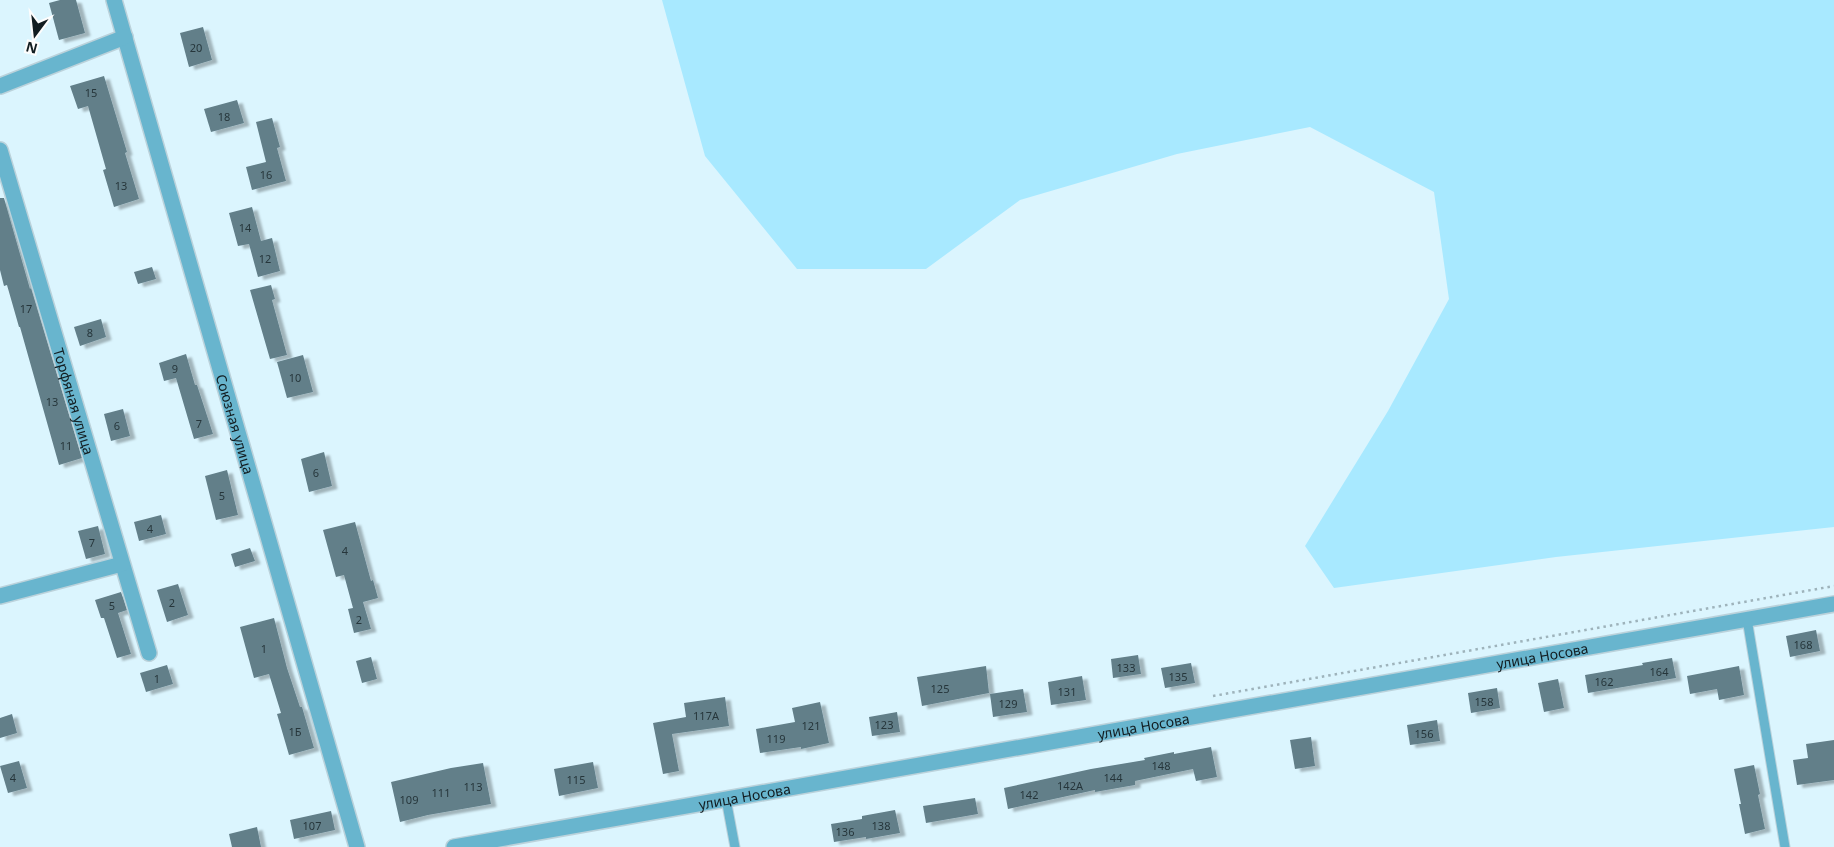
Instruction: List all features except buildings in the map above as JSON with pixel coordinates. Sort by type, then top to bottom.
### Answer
[{"type":"street","name":"Союзная улица","points":[[114,0],[358,847]]},
{"type":"street","points":[[0,86],[124,37]]},
{"type":"street","name":"Торфяная улица","points":[[0,150],[149,653]]},
{"type":"street","points":[[0,596],[122,564]]},
{"type":"street","name":"улица Носова","points":[[454,847],[1834,604]]},
{"type":"lane","points":[[1747,619],[1785,847]]},
{"type":"lane","points":[[726,799],[735,847]]},
{"type":"path","points":[[1213,696],[1834,586]]},
{"type":"shaded area","points":[[662,0],[1834,0],[1834,527],[1556,557],[1334,588],[1305,546],[1388,411],[1449,299],[1434,192],[1310,127],[1177,154],[1020,200],[926,269],[797,269],[705,156]]}]
